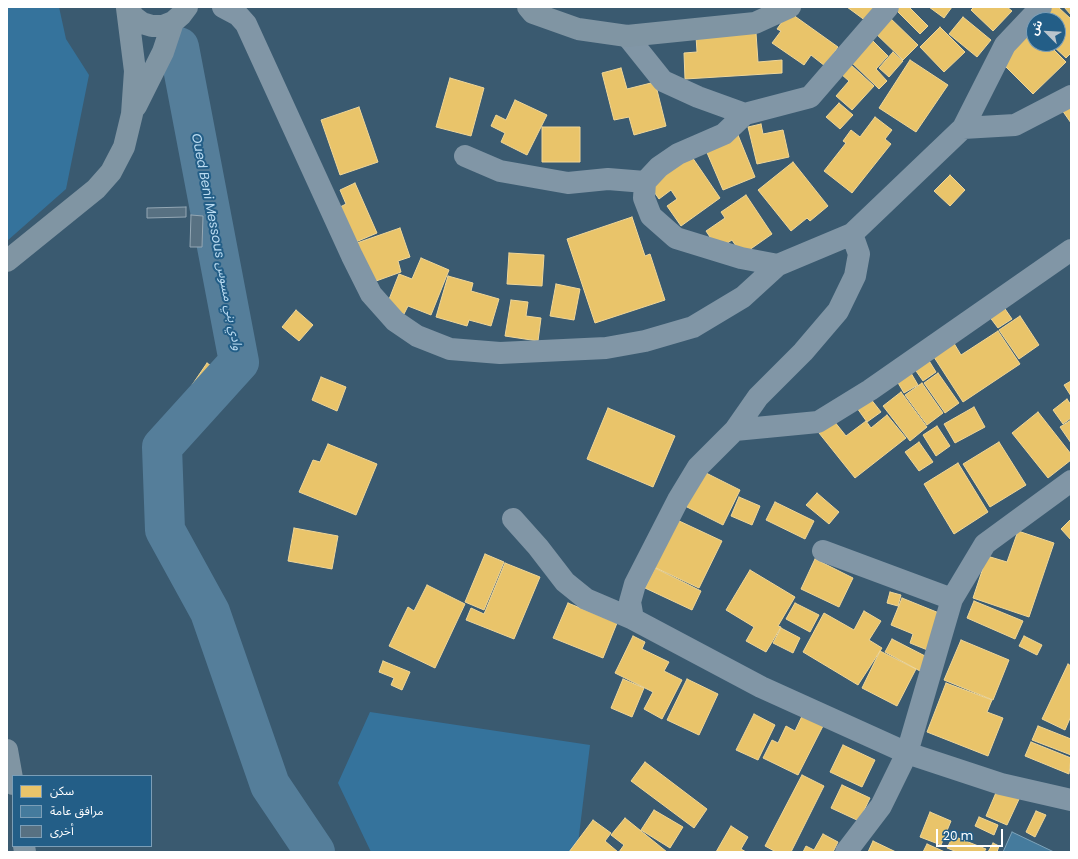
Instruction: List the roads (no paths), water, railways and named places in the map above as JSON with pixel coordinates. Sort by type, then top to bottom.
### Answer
[{"type":"main road","points":[[528,7],[533,12],[578,29],[627,36],[755,23],[790,7]]},
{"type":"main road","points":[[127,8],[138,20],[152,26],[163,26],[180,15]]},
{"type":"main road","points":[[7,261],[96,189],[111,172],[124,147],[132,114],[135,71],[127,8]]},
{"type":"main road","points":[[132,114],[180,15]]},
{"type":"main road","points":[[7,750],[12,778]]},
{"type":"street","points":[[223,7],[238,15],[246,24],[352,256],[371,294],[395,321],[417,336],[450,349],[500,353],[606,348],[645,341],[693,327],[743,298],[778,265],[852,234],[963,128],[1005,45],[1041,7]]},
{"type":"street","points":[[778,265],[741,258],[676,238],[650,216],[644,198],[645,182],[659,167],[678,154],[724,134],[745,114],[810,97],[888,7]]},
{"type":"street","points":[[627,36],[663,81],[698,97],[745,114]]},
{"type":"street","points":[[963,128],[1015,125],[1071,96]]},
{"type":"street","points":[[465,156],[500,171],[568,182],[608,179],[645,182]]},
{"type":"street","points":[[633,619],[630,602],[635,584],[678,500],[698,467],[735,430],[758,397],[803,352],[838,311],[855,276],[859,254],[852,234]]},
{"type":"street","points":[[735,430],[818,422],[870,390],[1070,254]]},
{"type":"street","points":[[846,852],[881,806],[907,753],[952,599],[985,544],[1071,481]]},
{"type":"street","points":[[513,519],[565,582],[586,599],[633,619],[761,687],[907,753],[1001,784],[1071,800]]},
{"type":"street","points":[[823,551],[952,599]]},
{"type":"waterway","name":"Oued Beni Messous وادي بني مسوس","points":[[179,47],[239,362],[162,447],[165,530],[210,612],[270,785],[315,852]]}]
